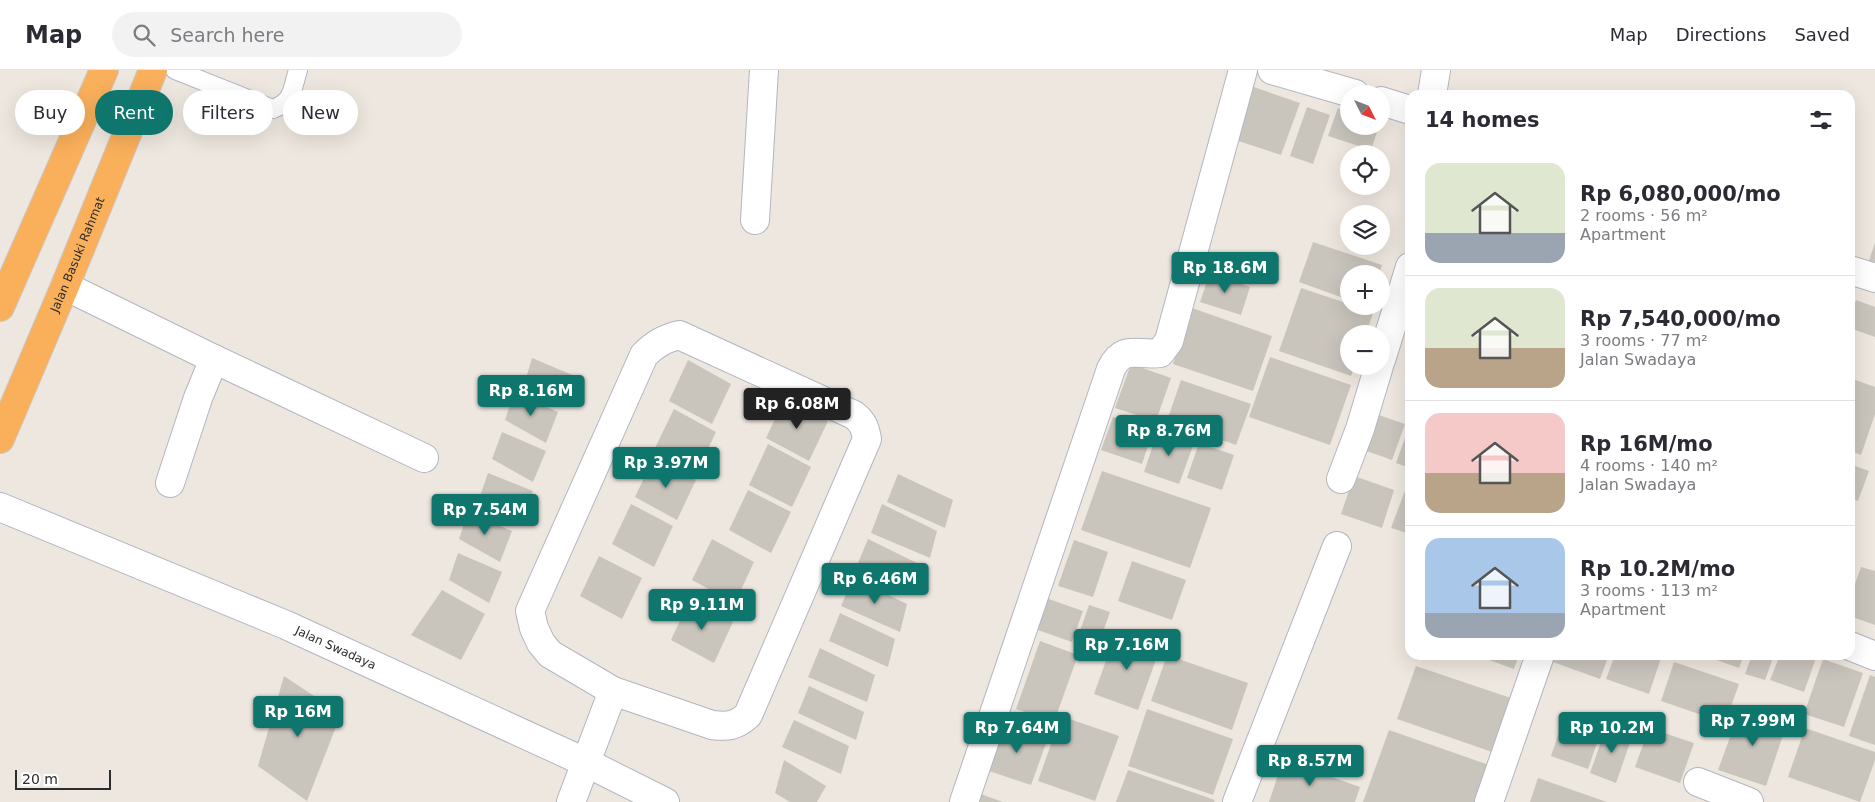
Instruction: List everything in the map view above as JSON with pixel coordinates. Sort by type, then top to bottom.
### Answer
[{"type":"highway","points":[[0,307],[104,70]]},
{"type":"highway","name":"Jalan Basuki Rahmat","points":[[0,439],[153,70]]},
{"type":"street","points":[[754,220],[764,70]]},
{"type":"street","points":[[964,802],[1111,369],[1118,357],[1123,354],[1160,353],[1169,341],[1244,70]]},
{"type":"street","points":[[1272,70],[1340,90]]},
{"type":"street","points":[[1433,90],[1436,70]]},
{"type":"street","points":[[1390,104],[1405,109]]},
{"type":"street","points":[[1855,272],[1875,278]]},
{"type":"street","points":[[1390,331],[1405,283]]},
{"type":"street","points":[[65,286],[424,458]]},
{"type":"street","points":[[679,335],[854,415],[866,429],[867,439],[748,715],[739,723],[727,727],[712,725],[613,691],[550,654],[541,643],[534,628],[530,611],[644,355],[654,345],[667,338],[679,335]]},
{"type":"street","points":[[170,483],[198,398],[214,359]]},
{"type":"street","points":[[1341,480],[1360,429],[1376,375]]},
{"type":"street","name":"Jalan Swadaya","points":[[0,507],[286,625],[587,763],[665,802]]},
{"type":"street","points":[[1237,802],[1337,546]]},
{"type":"street","points":[[1855,648],[1875,656]]},
{"type":"street","points":[[1489,802],[1538,660]]},
{"type":"street","points":[[571,802],[613,691]]},
{"type":"street","points":[[1698,782],[1735,799]]},
{"type":"lane","points":[[174,70],[273,109],[284,105],[290,96],[298,70]]},
{"type":"building","points":[[1245,84],[1300,103],[1281,155],[1226,137]]},
{"type":"building","points":[[1307,107],[1330,115],[1313,164],[1290,156]]},
{"type":"building","points":[[1338,108],[1340,109],[1340,135],[1376,135],[1373,145],[1356,145],[1328,136]]},
{"type":"building","points":[[1313,242],[1340,251],[1340,255],[1352,255],[1382,265],[1340,265],[1340,297],[1299,282]]},
{"type":"building","points":[[1875,243],[1875,269],[1867,266]]},
{"type":"building","points":[[1210,273],[1250,287],[1241,315],[1200,302]]},
{"type":"building","points":[[1301,288],[1340,301],[1340,315],[1372,315],[1369,325],[1340,325],[1340,372],[1279,351]]},
{"type":"building","points":[[1856,300],[1875,307],[1875,337],[1855,330]]},
{"type":"building","points":[[1192,308],[1272,336],[1253,391],[1173,364]]},
{"type":"building","points":[[1270,357],[1351,385],[1330,445],[1249,417]]},
{"type":"building","points":[[532,358],[577,377],[564,407],[524,385]]},
{"type":"building","points":[[688,360],[731,384],[712,424],[669,401]]},
{"type":"building","points":[[1131,364],[1171,378],[1156,421],[1115,408]]},
{"type":"building","points":[[1181,380],[1251,404],[1236,445],[1167,421]]},
{"type":"building","points":[[1855,380],[1875,387],[1875,414],[1861,455],[1855,453]]},
{"type":"building","points":[[514,393],[558,412],[546,443],[505,420]]},
{"type":"building","points":[[785,398],[828,421],[809,461],[766,438]]},
{"type":"building","points":[[674,409],[716,432],[697,472],[654,450]]},
{"type":"building","points":[[1370,412],[1405,424],[1392,460],[1358,448]]},
{"type":"building","points":[[1113,417],[1153,431],[1142,464],[1101,450]]},
{"type":"building","points":[[1158,430],[1194,443],[1179,484],[1144,472]]},
{"type":"building","points":[[502,432],[546,451],[533,482],[492,459]]},
{"type":"building","points":[[1405,438],[1405,466],[1396,463]]},
{"type":"building","points":[[1199,443],[1234,455],[1222,490],[1187,478]]},
{"type":"building","points":[[768,444],[811,467],[792,507],[749,485]]},
{"type":"building","points":[[654,457],[696,480],[677,520],[635,497]]},
{"type":"building","points":[[1855,466],[1869,471],[1858,501],[1855,500]]},
{"type":"building","points":[[1102,471],[1211,508],[1190,568],[1081,530]]},
{"type":"building","points":[[488,473],[533,491],[520,522],[479,499]]},
{"type":"building","points":[[898,474],[953,500],[945,528],[887,502]]},
{"type":"building","points":[[1354,476],[1394,490],[1382,528],[1341,514]]},
{"type":"building","points":[[748,490],[791,512],[771,553],[729,530]]},
{"type":"building","points":[[1405,491],[1405,532],[1391,528]]},
{"type":"building","points":[[631,504],[673,526],[654,567],[612,544]]},
{"type":"building","points":[[882,504],[937,531],[930,558],[871,533]]},
{"type":"building","points":[[468,512],[512,531],[500,562],[459,539]]},
{"type":"building","points":[[712,539],[754,562],[735,603],[692,580]]},
{"type":"building","points":[[868,539],[923,566],[915,594],[856,568]]},
{"type":"building","points":[[1074,540],[1108,552],[1093,597],[1058,586]]},
{"type":"building","points":[[458,553],[502,572],[489,603],[449,580]]},
{"type":"building","points":[[599,556],[642,578],[622,619],[580,596]]},
{"type":"building","points":[[1132,561],[1186,580],[1172,620],[1118,601]]},
{"type":"building","points":[[1861,567],[1875,571],[1875,625],[1855,618],[1855,584]]},
{"type":"building","points":[[853,578],[907,604],[900,632],[841,606]]},
{"type":"building","points":[[442,590],[485,614],[461,660],[411,635]]},
{"type":"building","points":[[1046,598],[1083,611],[1072,642],[1035,629]]},
{"type":"building","points":[[690,599],[733,622],[714,663],[671,640]]},
{"type":"building","points":[[1089,605],[1110,612],[1095,655],[1074,648]]},
{"type":"building","points":[[840,613],[895,639],[888,667],[829,641]]},
{"type":"building","points":[[1116,633],[1160,648],[1138,710],[1094,694]]},
{"type":"building","points":[[1040,641],[1078,655],[1054,722],[1016,709]]},
{"type":"building","points":[[820,648],[875,675],[867,702],[808,677]]},
{"type":"building","points":[[1167,655],[1248,683],[1232,730],[1151,701]]},
{"type":"building","points":[[1489,660],[1517,660],[1514,669]]},
{"type":"building","points":[[1554,660],[1607,660],[1600,679],[1553,662]]},
{"type":"building","points":[[1613,660],[1660,660],[1649,694],[1606,679]]},
{"type":"building","points":[[1716,660],[1742,660],[1739,668]]},
{"type":"building","points":[[1750,660],[1772,660],[1765,680],[1745,674]]},
{"type":"building","points":[[1778,660],[1815,660],[1804,692],[1770,680]]},
{"type":"building","points":[[1823,660],[1863,673],[1844,727],[1804,714]]},
{"type":"building","points":[[1674,662],[1739,684],[1725,723],[1661,701]]},
{"type":"building","points":[[1416,666],[1514,699],[1495,753],[1397,719]]},
{"type":"building","points":[[1870,675],[1875,677],[1875,745],[1849,736]]},
{"type":"building","points":[[284,676],[341,714],[307,801],[258,766]]},
{"type":"building","points":[[809,686],[864,712],[856,740],[798,713]]},
{"type":"building","points":[[1741,707],[1787,723],[1766,786],[1718,770]]},
{"type":"building","points":[[1147,709],[1233,739],[1213,795],[1128,766]]},
{"type":"building","points":[[1566,712],[1603,725],[1588,769],[1551,756]]},
{"type":"building","points":[[1061,716],[1119,736],[1095,801],[1038,781]]},
{"type":"building","points":[[794,720],[849,746],[841,774],[782,747]]},
{"type":"building","points":[[1002,723],[1048,738],[1031,785],[986,770]]},
{"type":"building","points":[[1607,725],[1633,734],[1616,783],[1590,773]]},
{"type":"building","points":[[1649,728],[1694,743],[1680,783],[1635,767]]},
{"type":"building","points":[[1805,728],[1875,752],[1875,760],[1860,802],[1788,777]]},
{"type":"building","points":[[1389,730],[1489,765],[1476,802],[1363,802]]},
{"type":"building","points":[[784,760],[826,786],[817,802],[790,802],[775,793]]},
{"type":"building","points":[[1283,760],[1360,787],[1355,802],[1269,802]]},
{"type":"building","points":[[1128,770],[1215,800],[1214,802],[1116,802]]},
{"type":"building","points":[[1538,778],[1607,802],[1530,802]]},
{"type":"building","points":[[978,793],[1003,802],[974,802]]}]
